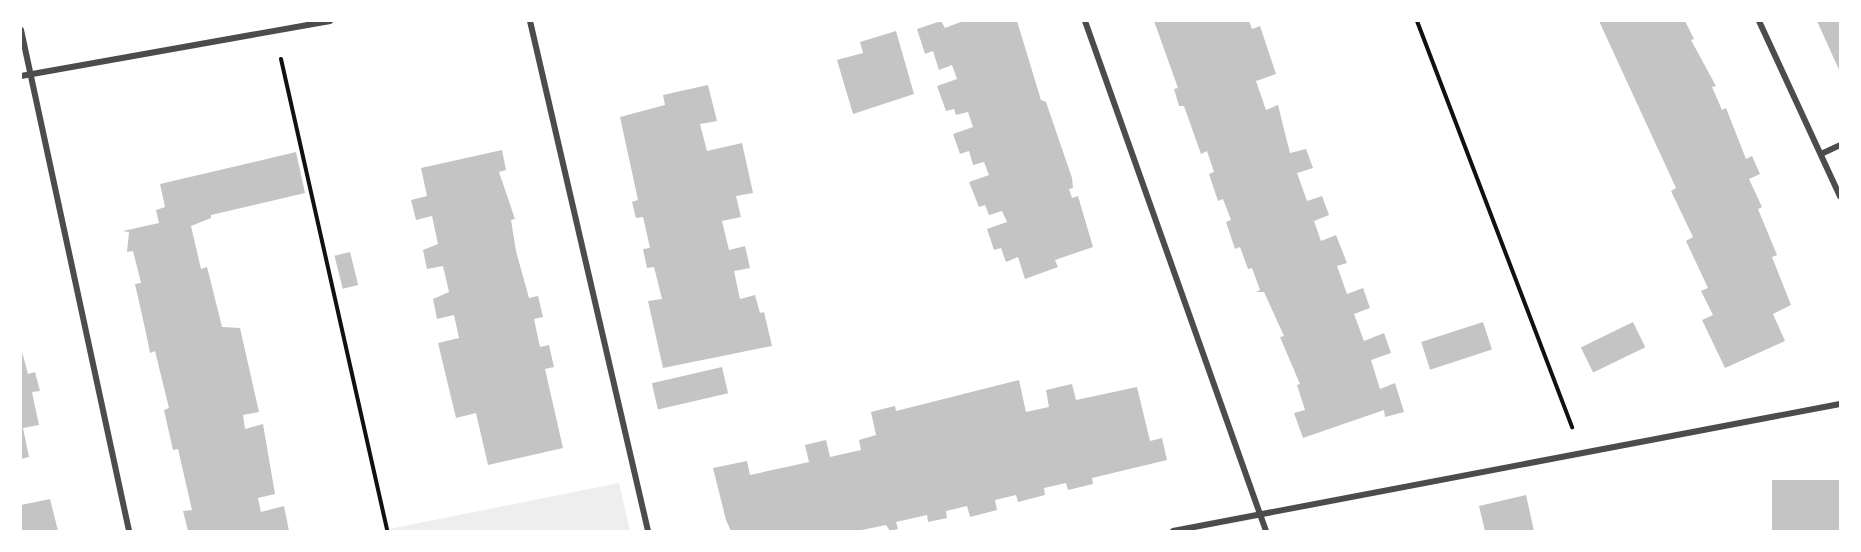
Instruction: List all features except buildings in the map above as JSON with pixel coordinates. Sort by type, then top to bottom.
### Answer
[{"type":"street","points":[[21,76],[330,21]]},
{"type":"street","points":[[531,21],[648,531]]},
{"type":"street","points":[[1085,21],[1266,531]]},
{"type":"street","points":[[1759,21],[1840,196]]},
{"type":"street","points":[[21,30],[129,531]]},
{"type":"street","points":[[1821,154],[1840,146]]},
{"type":"street","points":[[1173,531],[1260,512],[1840,404]]},
{"type":"path","points":[[1417,21],[1581,452]]},
{"type":"path","points":[[275,32],[387,531]]},
{"type":"shaded area","points":[[619,483],[630,531],[379,531]]}]
